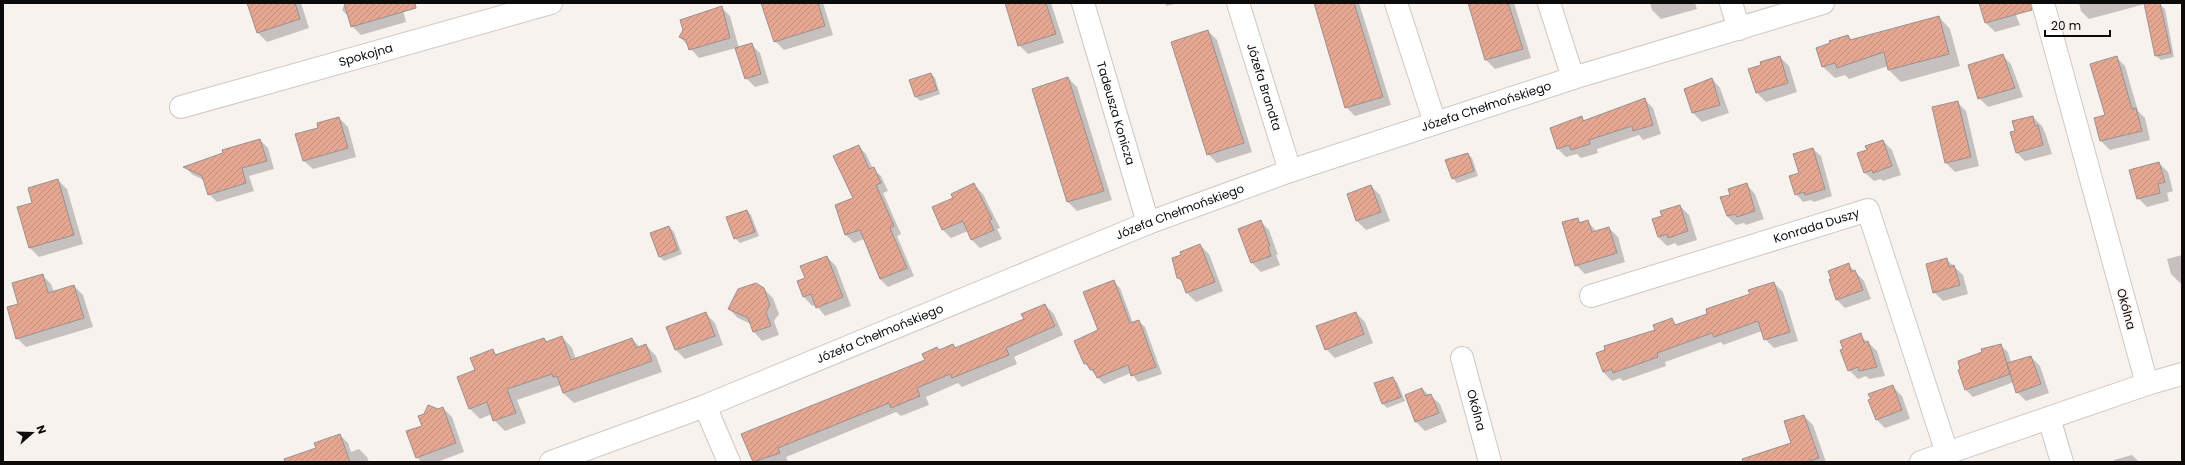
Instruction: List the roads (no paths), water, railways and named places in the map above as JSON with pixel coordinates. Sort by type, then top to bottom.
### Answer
[{"type":"street","name":"Spokojna","points":[[181,107],[551,3]]},
{"type":"street","name":"Tadeusza Konicza","points":[[1083,3],[1148,223]]},
{"type":"street","name":"Józefa Brandta","points":[[1238,3],[1290,171]]},
{"type":"street","points":[[1396,3],[1435,123]]},
{"type":"street","points":[[1549,3],[1573,78]]},
{"type":"street","points":[[1731,3],[1739,29]]},
{"type":"street","name":"Józefa Chełmońskiego","points":[[551,462],[705,406],[1148,223],[1290,171],[1573,78],[1823,3]]},
{"type":"street","name":"Okólna","points":[[2043,3],[2147,384]]},
{"type":"street","name":"Konrada Duszy","points":[[1591,296],[1868,210],[1947,453]]},
{"type":"street","name":"Okólna","points":[[1462,358],[1490,462]]},
{"type":"street","points":[[1921,462],[2147,384],[2182,374]]},
{"type":"street","points":[[705,406],[729,462]]},
{"type":"street","points":[[2050,418],[2062,462]]}]
